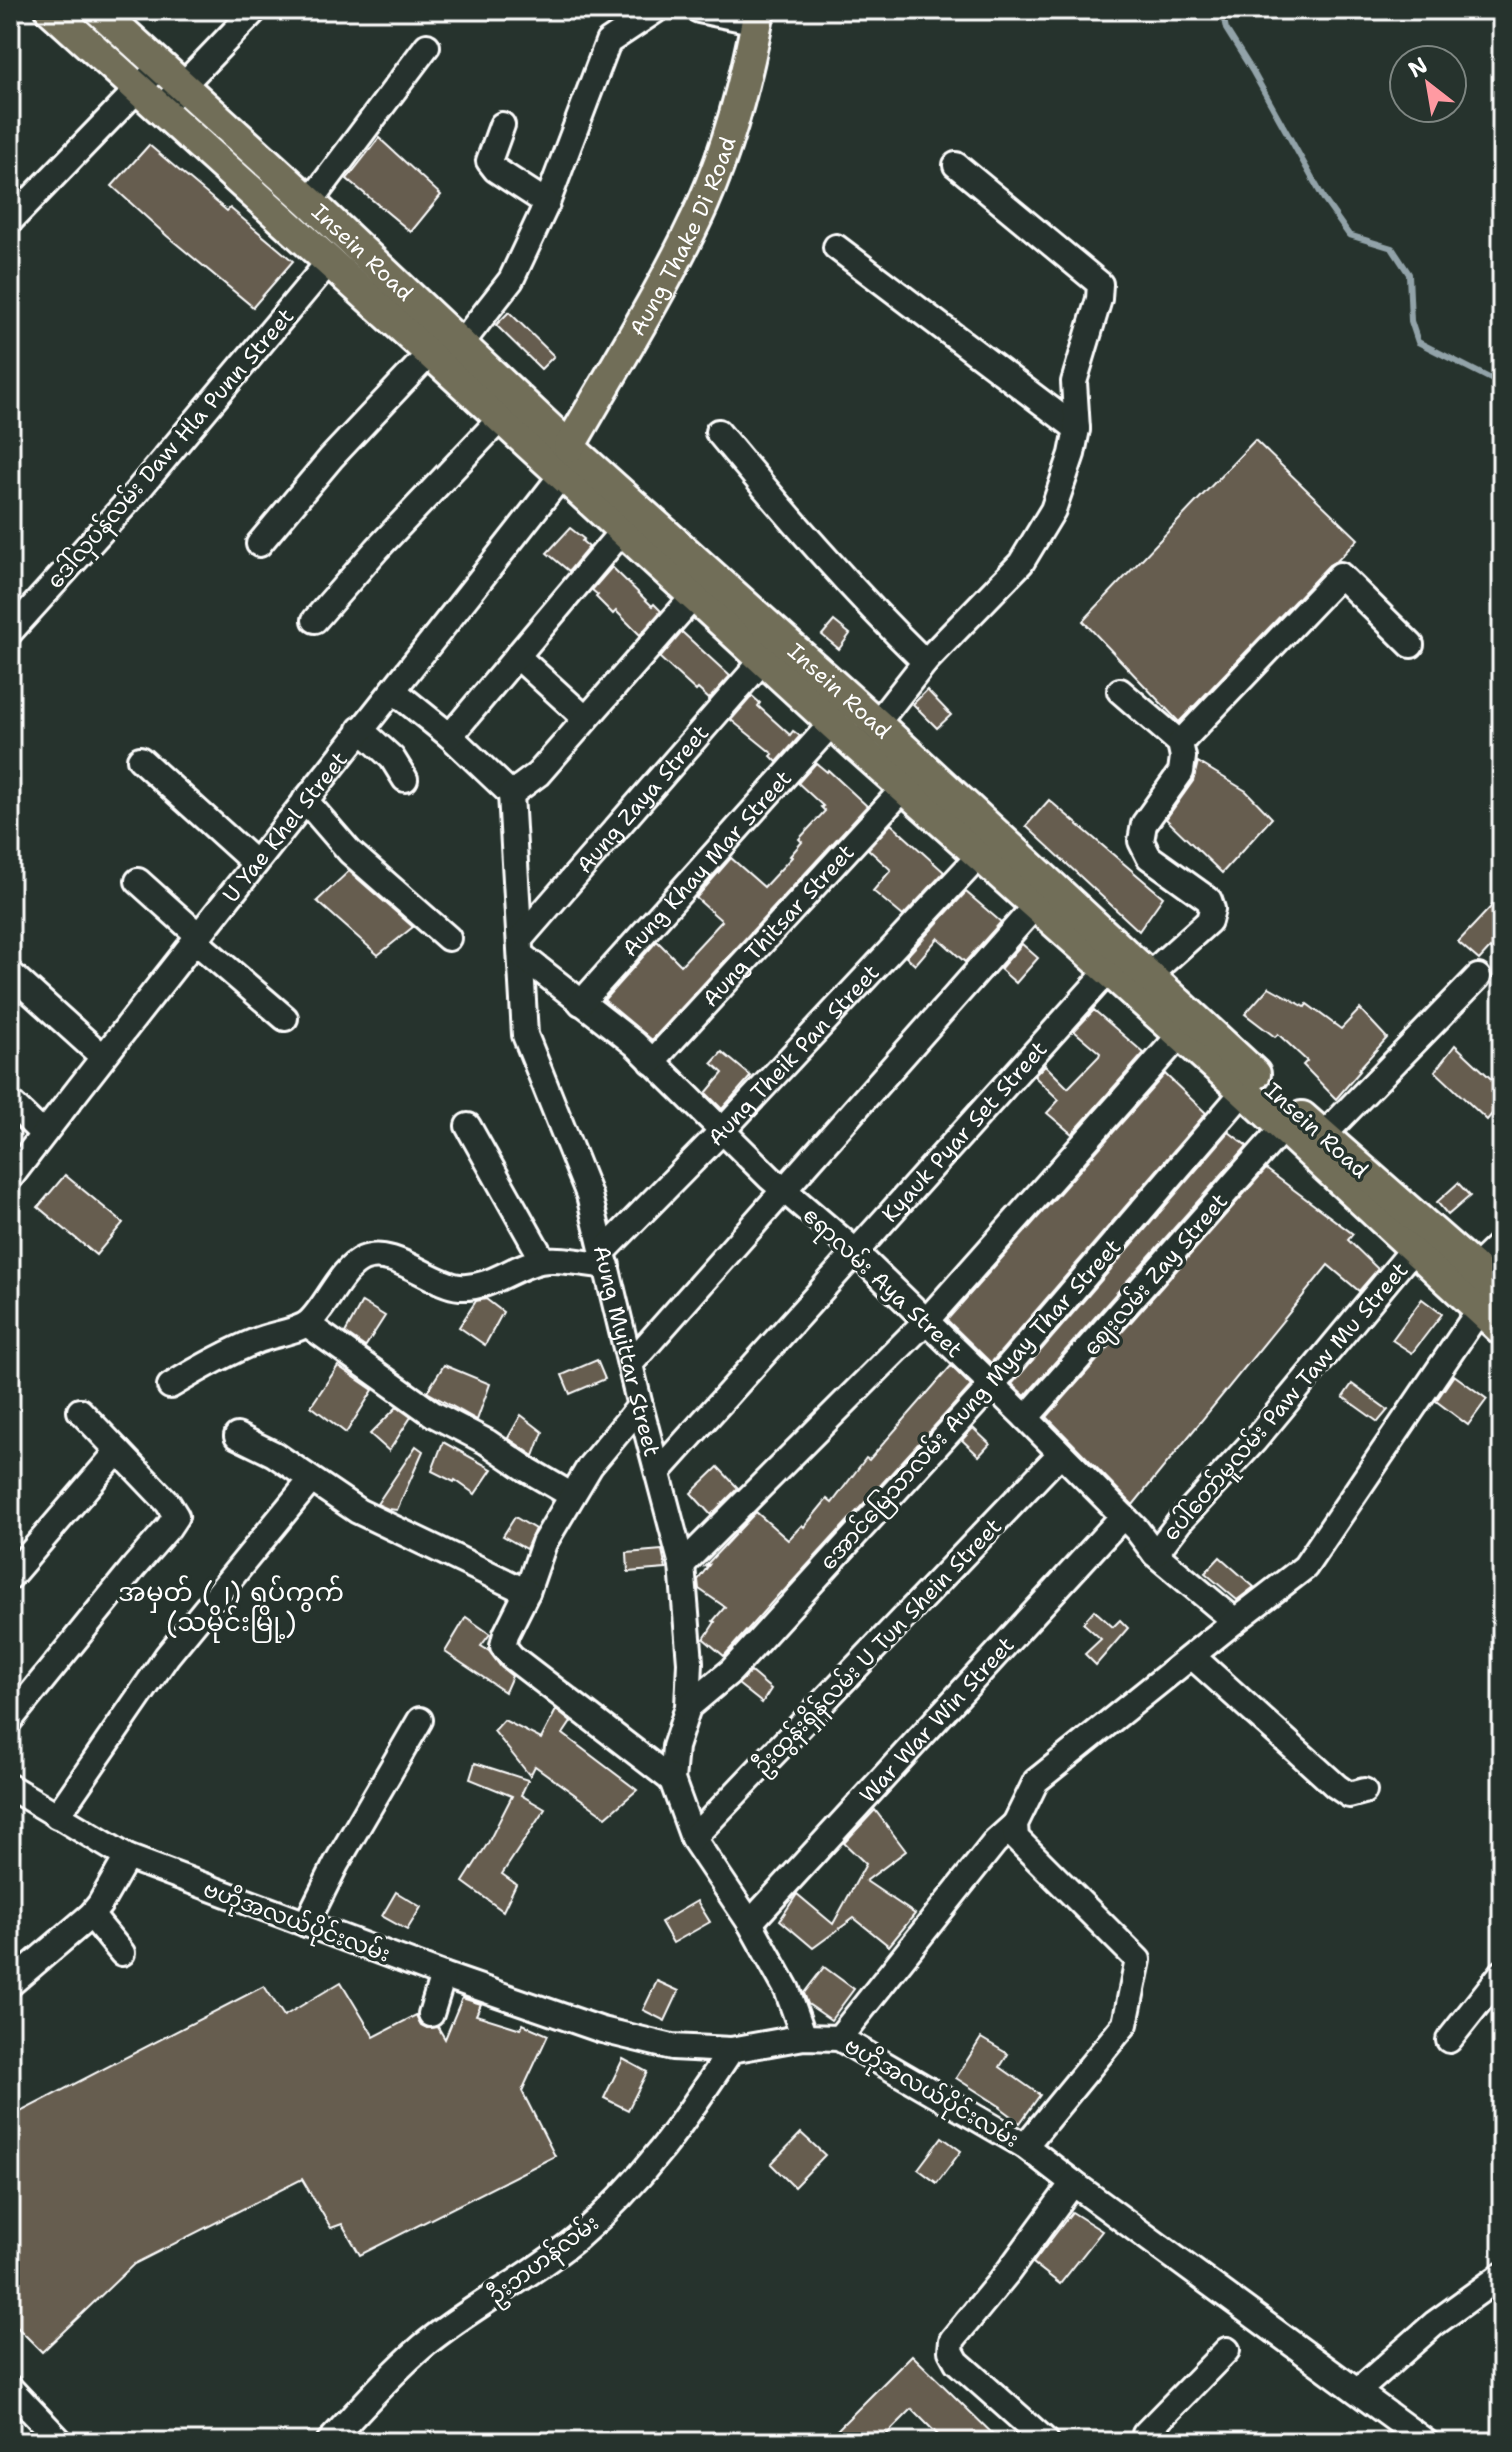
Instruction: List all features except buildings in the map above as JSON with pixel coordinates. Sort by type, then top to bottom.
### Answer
[{"type":"main road","name":"Insein Road","points":[[51,10],[832,723],[868,736]]},
{"type":"main road","name":"Insein Road","points":[[99,10],[310,202],[868,736],[1148,976],[1315,1144]]},
{"type":"main road","name":"Aung Thake Di Road","points":[[569,447],[703,204],[729,134],[758,16]]},
{"type":"main road","name":"Insein Road","points":[[914,778],[979,856],[1283,1128],[1315,1144]]},
{"type":"main road","points":[[1315,1144],[1491,1301]]},
{"type":"main road","points":[[1422,1240],[1475,1268],[1502,1330]]},
{"type":"street","points":[[160,109],[255,10]]},
{"type":"street","points":[[460,345],[511,280],[547,203],[608,42],[656,10]]},
{"type":"street","points":[[699,10],[758,16]]},
{"type":"street","points":[[310,202],[427,46]]},
{"type":"street","points":[[10,221],[160,66]]},
{"type":"street","points":[[502,125],[489,161],[496,170],[547,203]]},
{"type":"street","points":[[868,736],[925,662],[1021,563],[1053,510],[1077,429],[1074,382],[1099,299],[1100,284],[956,165]]},
{"type":"street","points":[[836,247],[1077,429]]},
{"type":"street","name":"ဒေါ်လှပန်လမ်း Daw Hla Punn Street","points":[[10,632],[134,495],[328,263]]},
{"type":"street","points":[[259,544],[331,458],[430,353]]},
{"type":"street","points":[[315,620],[377,549],[501,418]]},
{"type":"street","points":[[718,432],[811,544],[872,611],[925,662]]},
{"type":"street","points":[[561,476],[569,447]]},
{"type":"street","name":"U Yae Khel Street","points":[[10,1178],[561,476]]},
{"type":"street","points":[[450,736],[623,530]]},
{"type":"street","points":[[1180,743],[1340,575],[1411,645]]},
{"type":"street","points":[[394,691],[450,736],[511,794],[538,774],[694,596]]},
{"type":"street","points":[[517,656],[586,719]]},
{"type":"street","name":"Aung Zaya Street","points":[[520,947],[763,660]]},
{"type":"street","points":[[1120,691],[1180,743],[1183,757],[1181,772],[1144,824],[1141,841],[1149,857],[1209,900],[1212,909],[1209,921],[1148,976]]},
{"type":"street","name":"Aung Khay Mar Street","points":[[581,1003],[832,723]]},
{"type":"street","points":[[360,729],[392,758],[405,779]]},
{"type":"street","points":[[140,759],[255,863]]},
{"type":"street","name":"Aung Thitsar Street","points":[[652,1062],[914,778]]},
{"type":"street","name":"Aung Myittar Street","points":[[511,794],[525,1035],[589,1195],[682,1565],[690,1662],[688,1707],[675,1747],[672,1780],[693,1838],[750,1923],[787,1990],[804,2037]]},
{"type":"street","points":[[305,800],[350,852],[448,938]]},
{"type":"street","name":"Aung Theik Pan Street","points":[[605,1259],[979,856]]},
{"type":"street","points":[[138,881],[285,1018]]},
{"type":"street","points":[[631,1363],[1035,906]]},
{"type":"street","name":"ဧရာလမ်း Aya Street","points":[[520,947],[581,1003],[635,1044],[722,1131],[857,1254],[1026,1418],[1137,1530],[1155,1554],[1235,1621]]},
{"type":"street","name":"Kyauk Pyar Set Street","points":[[658,1472],[1109,970]]},
{"type":"street","points":[[10,973],[103,1057]]},
{"type":"street","points":[[1315,1144],[1478,977]]},
{"type":"street","points":[[682,1565],[926,1321],[1180,1035]]},
{"type":"street","name":"အောင်မြေသာလမ်း Aung Myay Thar Street","points":[[688,1707],[731,1671],[991,1386],[1244,1091]]},
{"type":"street","points":[[10,1102],[43,1134]]},
{"type":"street","points":[[468,1126],[543,1260]]},
{"type":"street","name":"ဈေးလမ်း Zay Street","points":[[1026,1418],[1283,1128]]},
{"type":"street","name":"ပေါ်တော်မူလမ်း Paw Taw Mu Street","points":[[1155,1554],[1422,1240]]},
{"type":"street","points":[[1475,1268],[1502,1242]]},
{"type":"street","points":[[170,1386],[220,1356],[307,1324],[337,1283],[361,1259],[378,1255],[457,1287],[486,1284],[543,1260],[605,1259]]},
{"type":"street","points":[[839,2038],[995,1842],[1015,1831],[1036,1781],[1305,1567],[1491,1301]]},
{"type":"street","points":[[307,1324],[433,1414],[487,1442],[571,1495]]},
{"type":"street","points":[[640,1406],[590,1466],[571,1495],[544,1543],[503,1646],[512,1657],[672,1780]]},
{"type":"street","points":[[10,1720],[176,1516],[168,1503],[80,1411]]},
{"type":"street","points":[[237,1436],[274,1454],[358,1511],[527,1592]]},
{"type":"street","points":[[10,1577],[118,1451]]},
{"type":"street","name":"ဦးထွန်းရှိန်လမ်း U Tun Shein Street","points":[[693,1838],[1060,1454]]},
{"type":"street","points":[[57,1816],[167,1656],[311,1480]]},
{"type":"street","name":"War War Win Street","points":[[750,1923],[1123,1516]]},
{"type":"street","points":[[1193,1657],[1336,1786],[1349,1795],[1364,1791]]},
{"type":"street","points":[[306,1924],[336,1864],[420,1720]]},
{"type":"street","name":"ဗဟိုအလယ်ပိုင်းလမ်း","points":[[10,1787],[127,1857],[443,1975],[602,2030],[672,2047],[731,2050],[804,2037],[839,2038],[1025,2146],[1426,2442]]},
{"type":"street","points":[[1015,1831],[1138,1960],[1125,2024],[1025,2146]]},
{"type":"street","points":[[10,1984],[91,1915],[127,1857]]},
{"type":"street","points":[[91,1915],[122,1953]]},
{"type":"street","points":[[1449,2040],[1502,1973]]},
{"type":"street","points":[[431,2014],[443,1975]]},
{"type":"street","name":"ဦးဘဟန်လမ်း","points":[[329,2442],[425,2345],[576,2238],[632,2186],[675,2134],[731,2050]]},
{"type":"street","points":[[1046,2441],[957,2362],[951,2351],[952,2340],[1008,2272],[1073,2183]]},
{"type":"street","points":[[1358,2391],[1434,2324],[1502,2275]]},
{"type":"street","points":[[1154,2442],[1145,2434],[1227,2350]]},
{"type":"street","points":[[10,2388],[61,2442]]},
{"type":"waterway","points":[[1222,10],[1226,29],[1325,201],[1349,235],[1392,248],[1409,274],[1411,321],[1418,342],[1493,380],[1502,392]]},
{"type":"waterway","points":[[1502,414],[1494,428],[1502,435]]},
{"type":"district","name":"အမှတ် (၂) ရပ်ကွက် (သမိုင်းမြို့)","points":[[231,1607]]}]
